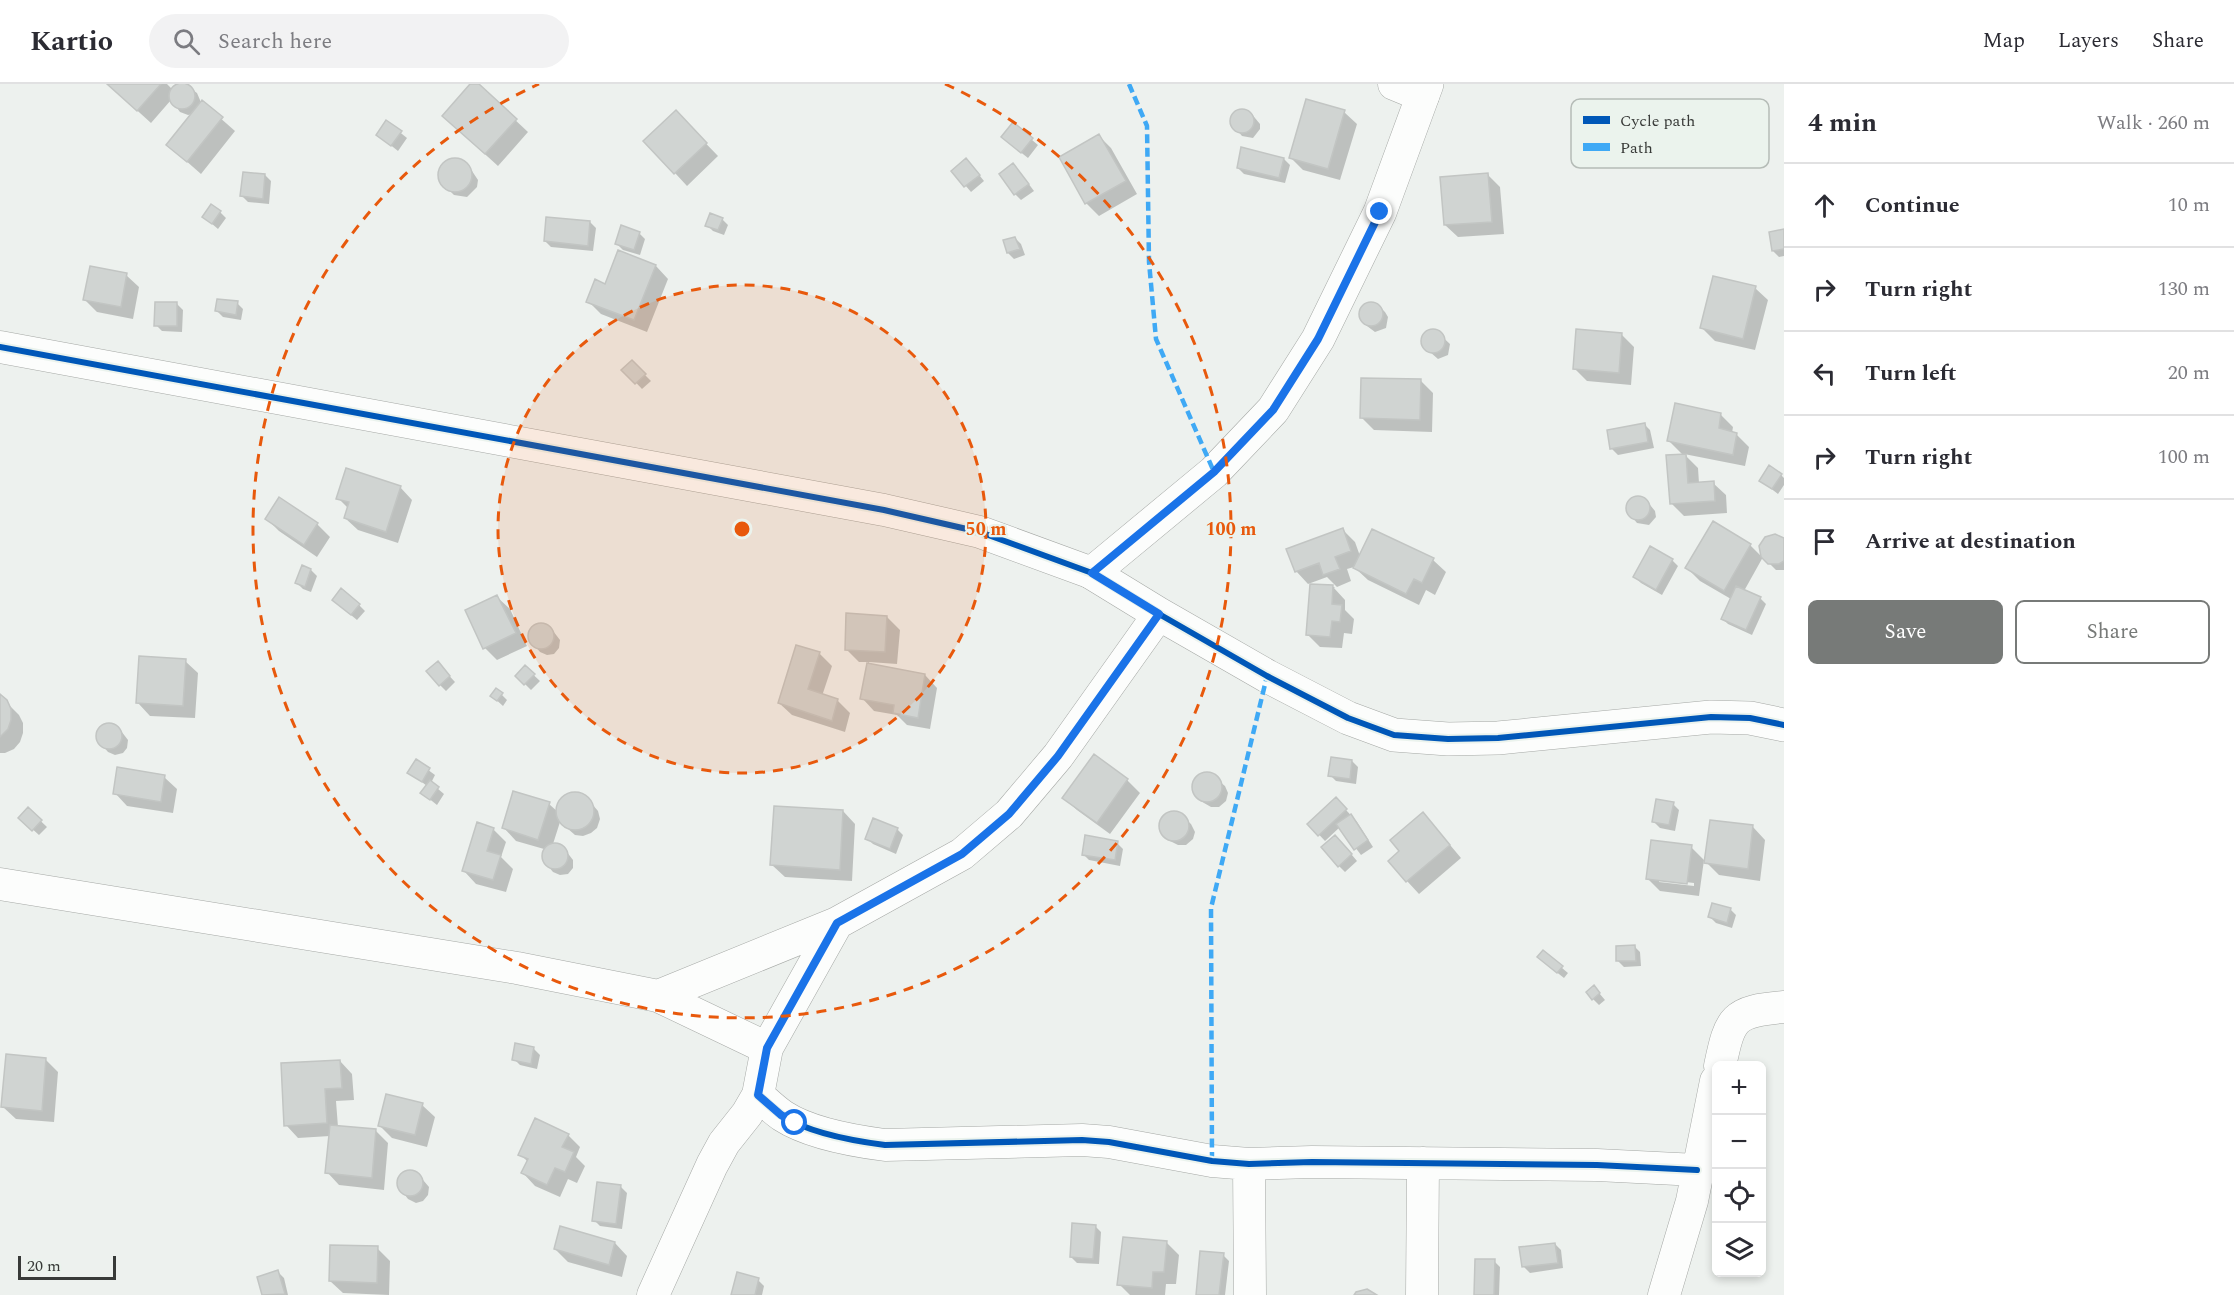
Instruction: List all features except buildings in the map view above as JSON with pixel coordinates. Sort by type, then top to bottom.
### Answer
[{"type":"street","points":[[1092,573],[1214,472],[1273,410],[1318,339],[1380,212],[1414,88]]},
{"type":"street","points":[[0,347],[884,510],[980,532],[1092,573],[1267,676],[1348,718],[1394,735],[1448,739],[1498,738],[1711,717],[1750,718],[1784,725]]},
{"type":"street","points":[[658,996],[837,923],[962,854],[1009,814],[1058,756],[1159,614]]},
{"type":"street","points":[[0,884],[517,968],[658,996],[767,1048]]},
{"type":"street","points":[[653,1295],[712,1165],[724,1143],[747,1114],[758,1095],[767,1048],[837,923]]},
{"type":"street","points":[[1721,1061],[1728,1031],[1739,1016],[1767,1008],[1784,1007]]},
{"type":"street","points":[[758,1095],[781,1115],[795,1123],[864,1142],[885,1145],[1082,1140],[1109,1142],[1212,1161],[1249,1164],[1597,1165],[1697,1170]]},
{"type":"street","points":[[1664,1295],[1692,1201],[1712,1100]]},
{"type":"street","points":[[1422,1295],[1423,1163]]},
{"type":"street","points":[[1249,1164],[1250,1295]]},
{"type":"marked path","points":[[1129,84],[1147,126],[1149,262],[1156,339],[1214,472]]},
{"type":"marked path","points":[[1212,1161],[1211,908],[1267,676]]},
{"type":"cycle path","points":[[0,347],[884,510],[980,532],[1092,573],[1267,676],[1348,718],[1394,735],[1448,739],[1498,738],[1711,717],[1750,718],[1784,725]]},
{"type":"cycle path","points":[[758,1095],[783,1116],[806,1127],[846,1139],[885,1145],[1082,1140],[1109,1142],[1212,1161],[1249,1164],[1312,1162],[1597,1165],[1697,1170]]},
{"type":"route","points":[[795,1123],[781,1115],[758,1095],[767,1048],[837,923],[962,854],[1009,814],[1058,756],[1159,614],[1092,573],[1214,472],[1273,410],[1318,339],[1380,212]]}]
